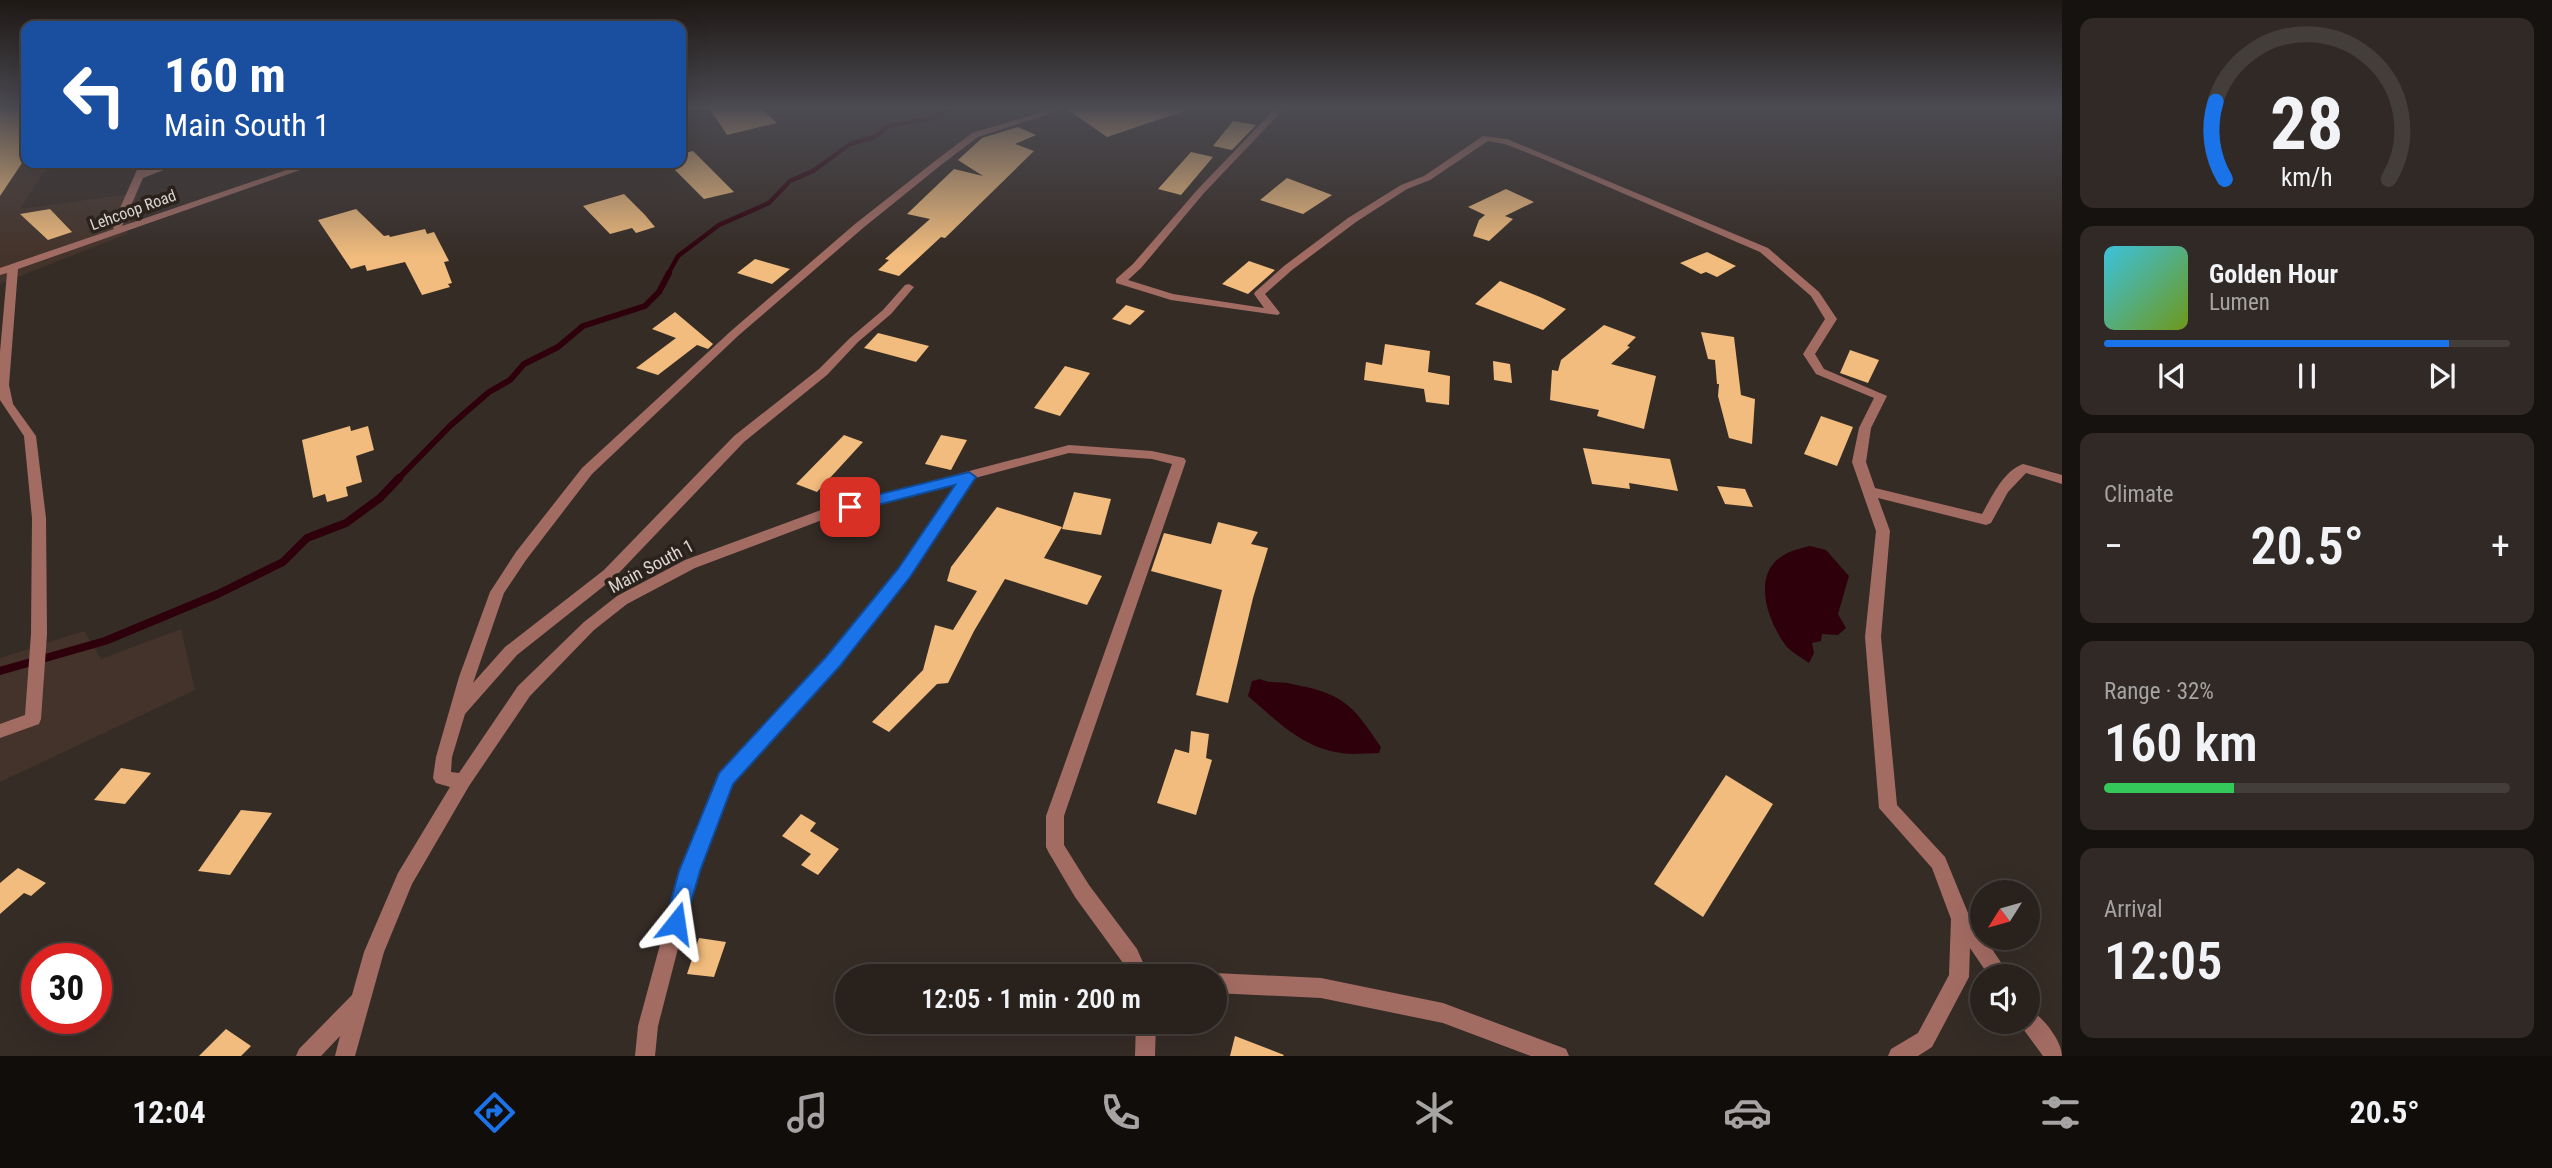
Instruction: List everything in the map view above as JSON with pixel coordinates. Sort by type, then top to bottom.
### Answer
[{"type":"street","points":[[463,781],[442,778],[444,757],[498,592],[521,556],[587,471],[610,448],[735,333],[859,226],[945,158]]},
{"type":"street","points":[[1233,158],[1137,266],[1120,281],[1171,297],[1274,313],[1259,294],[1288,268],[1352,220],[1455,158]]},
{"type":"street","points":[[1546,158],[1764,250],[1815,294],[1830,319],[1809,354],[1820,371],[1881,397],[1865,428],[1859,462],[1882,531],[1874,637],[1888,808],[1939,863],[1961,919],[1992,964]]},
{"type":"street","points":[[121,231],[117,226],[143,168]]},
{"type":"street","points":[[139,176],[162,168]]},
{"type":"street","name":"Lehcoop Road","points":[[0,271],[301,168]]},
{"type":"street","points":[[0,732],[33,719],[37,650],[39,518],[30,436],[4,405],[4,356],[13,268]]},
{"type":"street","points":[[457,713],[510,651],[609,574],[739,439],[822,372],[909,287]]},
{"type":"street","name":"Main South 1","points":[[345,1056],[374,952],[405,879],[463,781],[524,691],[589,626],[622,600],[690,564],[826,513],[1069,449],[1128,453],[1180,461],[1055,816],[1055,847],[1082,891],[1134,964]]},
{"type":"street","points":[[1869,491],[1986,520],[2003,489],[2023,468],[2062,480]]},
{"type":"street","points":[[645,1056],[648,1026],[689,871],[726,779],[841,652],[904,573],[969,477]]},
{"type":"street","points":[[1898,1056],[1925,1040],[1959,977],[1961,919]]},
{"type":"street","points":[[1227,984],[1321,988],[1443,1013],[1559,1056]]},
{"type":"street","points":[[306,1056],[361,1000]]},
{"type":"street","points":[[1145,1056],[1146,1034]]},
{"type":"street","points":[[2039,1034],[2056,1056]]},
{"type":"shaded area","points":[[0,158],[21,158],[21,168],[47,168],[20,209],[138,193],[127,234],[0,284]]},
{"type":"shaded area","points":[[1810,546],[1826,550],[1849,576],[1838,614],[1846,628],[1838,635],[1822,634],[1821,641],[1812,643],[1814,653],[1809,663],[1789,649],[1780,637],[1769,612],[1765,586],[1767,574],[1774,563],[1787,553]]},
{"type":"shaded area","points":[[181,629],[195,690],[0,782],[0,658],[84,631],[101,659]]},
{"type":"shaded area","points":[[1260,679],[1310,688],[1345,703],[1362,720],[1381,747],[1379,753],[1341,753],[1302,739],[1248,696],[1252,681]]},
{"type":"building","points":[[0,158],[21,158],[21,164],[0,196]]},
{"type":"building","points":[[686,158],[700,158],[734,192],[704,199],[673,168],[686,168]]},
{"type":"building","points":[[1027,158],[945,238],[941,237],[899,276],[878,270],[889,260],[885,259],[930,219],[907,214],[954,169],[983,176],[958,160]]},
{"type":"building","points":[[1185,158],[1212,158],[1181,195],[1158,189]]},
{"type":"building","points":[[1287,178],[1332,195],[1303,214],[1260,200]]},
{"type":"building","points":[[1506,189],[1534,202],[1505,216],[1513,219],[1489,241],[1473,236],[1479,220],[1485,215],[1468,207]]},
{"type":"building","points":[[624,194],[655,227],[636,233],[632,228],[610,234],[583,206]]},
{"type":"building","points":[[50,209],[72,232],[48,240],[20,214]]},
{"type":"building","points":[[356,209],[384,236],[425,229],[427,234],[434,232],[449,261],[444,262],[452,283],[448,284],[450,287],[422,295],[405,262],[367,271],[365,265],[351,269],[318,220]]},
{"type":"building","points":[[1707,252],[1736,266],[1717,277],[1706,272],[1701,274],[1680,263]]},
{"type":"building","points":[[755,259],[790,269],[772,284],[737,273]]},
{"type":"building","points":[[1249,261],[1275,270],[1248,294],[1222,284]]},
{"type":"building","points":[[1500,281],[1566,309],[1543,330],[1475,304]]},
{"type":"building","points":[[1126,305],[1145,311],[1130,325],[1112,319]]},
{"type":"building","points":[[675,312],[713,344],[708,349],[697,345],[658,375],[636,368],[676,338],[652,329]]},
{"type":"building","points":[[1604,325],[1636,337],[1627,346],[1630,347],[1611,364],[1656,376],[1644,429],[1597,416],[1599,410],[1550,400],[1552,370],[1558,371],[1561,360]]},
{"type":"building","points":[[1701,332],[1734,337],[1741,395],[1755,399],[1752,444],[1729,438],[1718,396],[1715,360],[1708,359]]},
{"type":"building","points":[[878,333],[929,346],[916,362],[864,348]]},
{"type":"building","points":[[1385,344],[1430,351],[1428,372],[1450,376],[1449,405],[1426,402],[1424,389],[1364,380],[1366,362],[1382,365]]},
{"type":"building","points":[[1850,350],[1879,360],[1868,383],[1840,373]]},
{"type":"building","points":[[1493,361],[1510,364],[1512,383],[1494,380]]},
{"type":"building","points":[[1065,366],[1090,373],[1060,416],[1034,408]]},
{"type":"building","points":[[1821,416],[1853,427],[1837,466],[1804,454]]},
{"type":"building","points":[[350,426],[351,431],[368,426],[374,450],[356,456],[362,482],[346,487],[348,496],[327,502],[325,494],[313,498],[302,440]]},
{"type":"building","points":[[844,435],[863,442],[817,492],[796,484]]},
{"type":"building","points":[[941,435],[967,440],[951,470],[925,464]]},
{"type":"building","points":[[1583,448],[1670,459],[1678,491],[1629,483],[1630,489],[1592,484]]},
{"type":"building","points":[[1717,486],[1745,489],[1753,507],[1725,504]]},
{"type":"building","points":[[1074,492],[1111,499],[1101,535],[1062,529]]},
{"type":"building","points":[[997,507],[1062,527],[1044,558],[1102,576],[1087,605],[1005,579],[974,631],[948,683],[937,684],[889,732],[872,722],[923,670],[935,625],[953,630],[977,591],[947,581],[951,567]]},
{"type":"building","points":[[1218,522],[1258,532],[1251,544],[1268,548],[1228,703],[1196,695],[1222,590],[1151,571],[1164,533],[1211,544]]},
{"type":"building","points":[[1191,731],[1209,734],[1206,758],[1212,760],[1196,815],[1157,803],[1175,749],[1189,753]]},
{"type":"building","points":[[121,768],[151,773],[125,804],[94,800]]},
{"type":"building","points":[[1726,775],[1773,804],[1703,917],[1654,884]]},
{"type":"building","points":[[241,810],[272,813],[230,875],[198,871]]},
{"type":"building","points":[[801,814],[816,823],[810,831],[839,849],[818,875],[801,865],[811,854],[782,836]]},
{"type":"building","points":[[18,868],[46,883],[31,896],[24,893],[0,914],[0,883]]},
{"type":"building","points":[[699,938],[726,942],[714,977],[687,974]]},
{"type":"building","points":[[226,1029],[251,1046],[241,1056],[199,1056]]},
{"type":"building","points":[[1235,1036],[1284,1055],[1230,1056]]},
{"type":"waterway","points":[[668,274],[678,256],[719,225],[769,203],[790,181],[813,171],[830,158]]},
{"type":"waterway","points":[[397,480],[451,425],[489,392],[510,380],[524,364],[558,347],[583,326],[645,306],[659,292],[669,273]]},
{"type":"waterway","points":[[0,671],[105,641],[218,594],[283,562],[307,538],[346,523],[380,498],[399,478]]},
{"type":"route","points":[[676,923],[689,871],[726,779],[833,662],[904,573],[955,493],[969,477],[850,507]]}]
